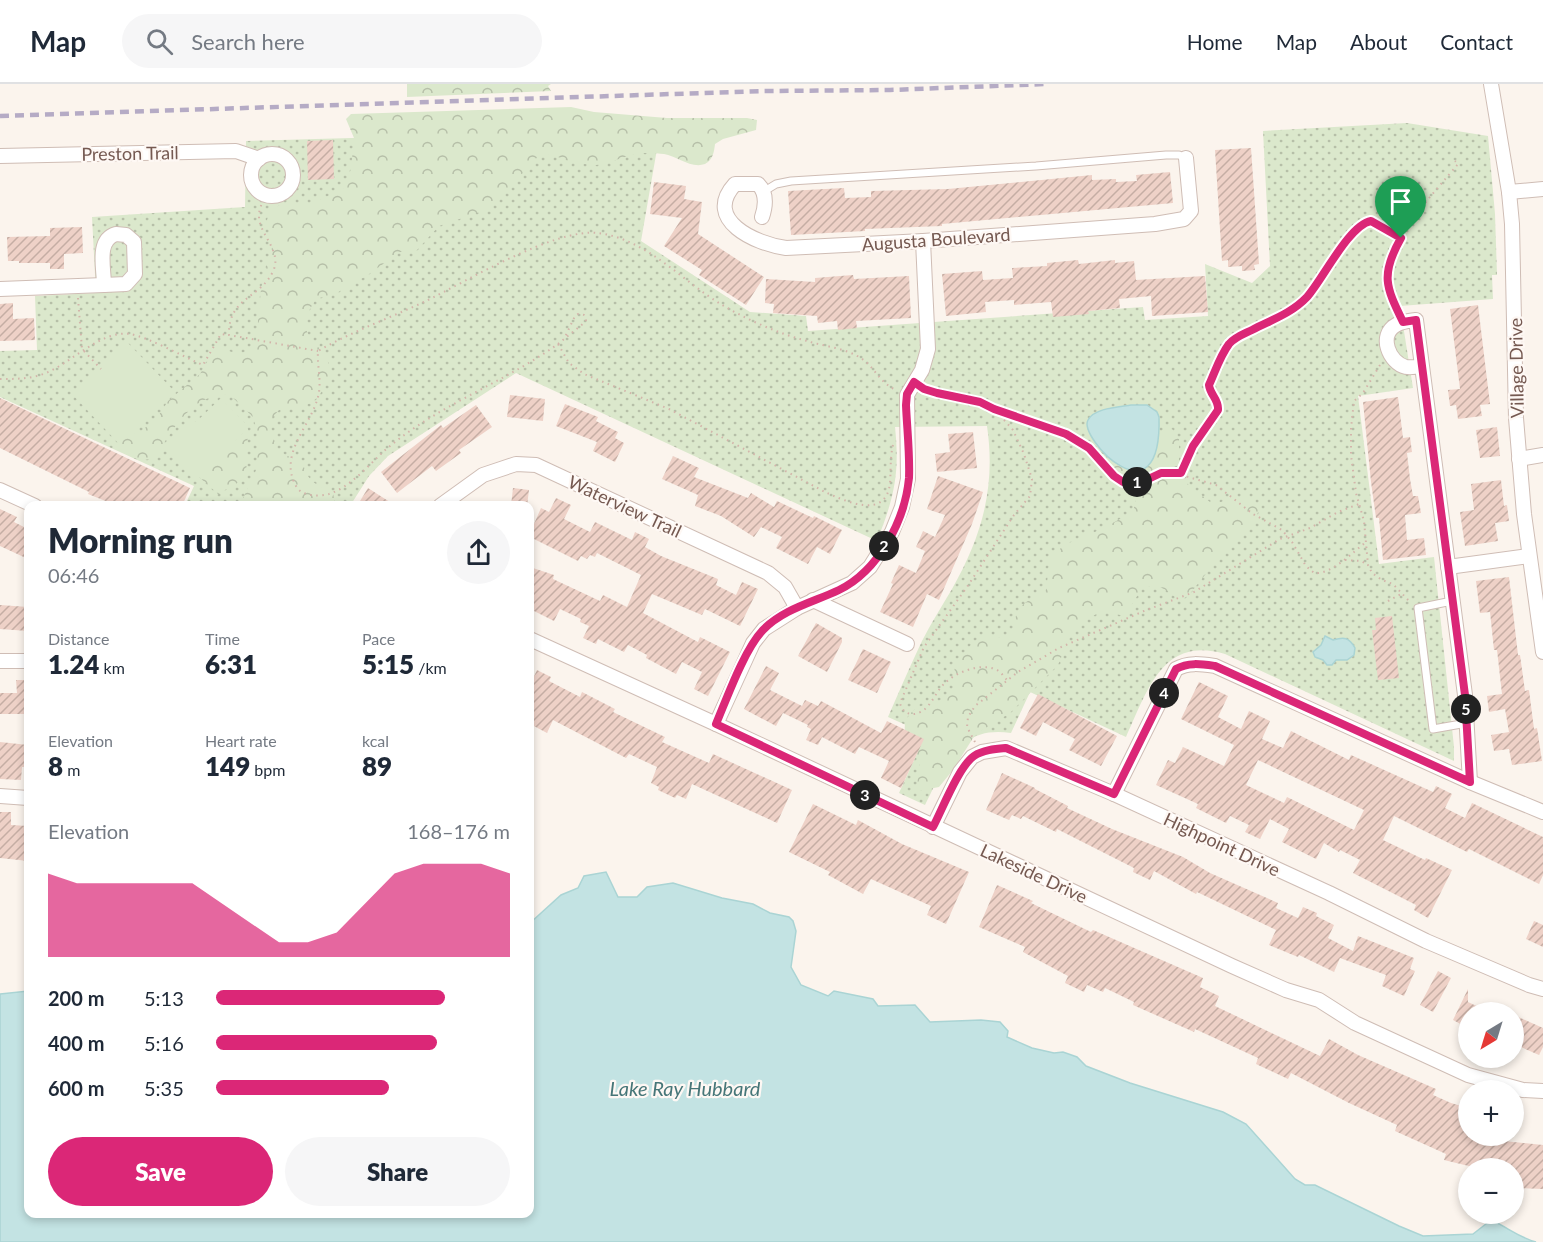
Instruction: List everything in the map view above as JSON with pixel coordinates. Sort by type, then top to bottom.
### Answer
[{"type":"street","name":"Village Drive","points":[[1491,84],[1512,224],[1516,418],[1524,514],[1543,652]]},
{"type":"street","name":"Preston Trail","points":[[0,156],[236,151],[259,159],[268,154],[278,155],[287,160],[292,168],[293,178],[289,187],[281,194],[272,196],[266,194]]},
{"type":"street","name":"Augusta Boulevard","points":[[763,192],[758,184],[735,184],[728,192],[725,212],[731,222],[747,236],[770,246],[786,248],[923,241],[1155,224],[1184,219],[1191,211],[1186,158]]},
{"type":"street","points":[[259,159],[253,167],[251,177],[255,186],[266,194]]},
{"type":"street","points":[[1509,192],[1543,189]]},
{"type":"street","points":[[762,217],[765,207],[763,192]]},
{"type":"street","points":[[716,724],[753,643],[764,629],[797,608],[852,583],[878,557],[892,532],[902,507],[909,479],[908,438],[911,388],[922,370],[928,349],[923,241]]},
{"type":"street","points":[[0,289],[104,285]]},
{"type":"street","points":[[1421,366],[1407,368],[1392,356],[1387,344],[1392,328],[1403,322],[1416,320],[1467,723],[1470,782]]},
{"type":"street","points":[[1519,459],[1543,455]]},
{"type":"street","name":"Waterview Trail","points":[[447,501],[483,475],[516,464],[536,465],[768,573],[785,587],[797,608]]},
{"type":"street","points":[[0,490],[24,501]]},
{"type":"street","points":[[1448,567],[1529,556]]},
{"type":"street","points":[[813,600],[907,644]]},
{"type":"street","name":"Lakeside Drive","points":[[534,641],[1232,966],[1286,990],[1319,1000],[1355,1023],[1468,1075],[1523,1090],[1543,1091]]},
{"type":"street","points":[[0,661],[24,662]]},
{"type":"street","points":[[1114,794],[1176,669],[1182,665],[1193,664],[1215,666],[1470,782],[1543,812]]},
{"type":"street","name":"Highpoint Drive","points":[[982,752],[1006,748],[1114,794],[1329,893],[1426,941],[1529,986],[1543,989]]},
{"type":"street","points":[[933,827],[960,772],[972,757],[982,752]]},
{"type":"street","points":[[0,796],[24,798]]},
{"type":"lane","points":[[763,192],[776,184],[791,181],[1036,166],[1166,155],[1179,155],[1186,158]]},
{"type":"lane","points":[[1452,601],[1418,608],[1433,729],[1467,723]]},
{"type":"path","points":[[1403,322],[1388,289],[1389,266],[1401,238],[1458,164],[1455,161]]},
{"type":"path","points":[[229,335],[230,315],[263,285],[275,266],[274,252],[259,218],[266,194]]},
{"type":"path","points":[[1181,473],[1193,446],[1218,410],[1217,400],[1209,385],[1229,344],[1238,336],[1290,311],[1301,303],[1319,282],[1354,232],[1365,223],[1371,221],[1376,223],[1401,238]]},
{"type":"path","points":[[0,379],[25,378],[44,374],[105,339],[128,334],[203,365],[221,334],[318,351],[510,259],[562,237],[576,233],[599,233],[632,243],[670,266],[720,303],[757,322],[788,335],[859,357],[882,381],[980,402],[1066,434],[1089,448],[1114,476],[1123,482],[1142,482],[1161,473],[1181,473],[1222,488],[1253,514],[1282,530],[1306,567],[1314,573],[1323,573],[1345,560],[1366,542]]},
{"type":"path","points":[[77,286],[83,350],[101,369]]},
{"type":"path","points":[[318,351],[319,392],[314,408],[293,450],[290,468],[297,488],[302,493],[322,495],[348,483],[416,427],[494,381],[534,362],[558,344],[584,323],[586,320],[584,315],[575,316],[564,339]]},
{"type":"path","points":[[558,344],[569,363],[584,374],[669,409],[825,492],[868,506],[881,503],[886,498],[890,482],[892,446],[895,439],[908,438]]},
{"type":"path","points":[[1392,356],[1377,368],[1363,393],[1354,401],[1350,447],[1364,522],[1368,565],[1372,573],[1393,584],[1418,608]]},
{"type":"path","points":[[994,409],[1013,430],[1024,454],[1032,479],[1030,496],[1014,515],[924,647],[900,703],[904,712],[909,714],[921,712],[946,681],[963,672],[980,668],[999,671],[1008,680]]},
{"type":"path","points":[[982,752],[969,735],[968,717],[975,706],[1008,680],[1059,648],[1194,592],[1287,536],[1310,528],[1338,512],[1359,504]]},
{"type":"path","points":[[1345,560],[1360,561],[1368,565]]},
{"type":"path","points":[[1388,601],[1402,593]]},
{"type":"green space","points":[[407,84],[551,84],[548,86],[551,91],[407,97]]},
{"type":"green space","points":[[571,107],[594,112],[667,118],[757,120],[756,130],[723,139],[715,144],[710,160],[700,165],[689,164],[669,155],[656,153],[636,154],[596,165],[541,154],[515,183],[480,212],[439,226],[417,250],[400,252],[365,277],[337,293],[316,299],[307,316],[306,330],[313,342],[327,355],[330,377],[319,396],[311,403],[279,410],[270,420],[277,448],[303,463],[310,479],[333,493],[334,501],[242,501],[256,470],[259,438],[253,417],[230,395],[211,397],[195,406],[181,419],[159,452],[152,458],[141,460],[130,456],[117,444],[125,435],[140,432],[157,418],[168,401],[200,374],[218,348],[239,354],[250,350],[256,342],[261,289],[273,250],[267,220],[270,210],[280,205],[313,203],[343,189],[351,169],[354,138],[346,119],[351,114]]},
{"type":"green space","points":[[1407,123],[1488,136],[1495,214],[1497,275],[1492,275],[1493,299],[1400,306],[1413,388],[1358,396],[1379,564],[1434,557],[1454,761],[1225,654],[1204,650],[1186,653],[1172,660],[1160,672],[1141,702],[1126,737],[1030,692],[1011,733],[993,732],[978,735],[956,751],[939,776],[925,805],[899,793],[926,734],[888,717],[922,641],[952,589],[979,530],[990,470],[987,426],[895,427],[897,459],[894,485],[888,512],[877,541],[516,373],[388,456],[369,476],[353,501],[187,501],[194,486],[0,397],[0,351],[37,350],[35,296],[96,293],[92,217],[245,207],[246,141],[567,132],[657,149],[641,241],[750,312],[806,316],[808,331],[1143,307],[1145,320],[1208,316],[1205,264],[1252,283],[1270,266],[1263,131]]},
{"type":"green space","points":[[128,343],[174,391],[118,443],[73,395]]},
{"type":"green space","points":[[221,398],[248,426],[193,479],[163,448],[192,419],[196,422]]},
{"type":"green space","points":[[248,428],[246,478],[218,494],[198,476]]},
{"type":"green space","points":[[1172,429],[1179,438],[1179,471],[1184,481],[1210,502],[1221,502],[1231,498],[1253,499],[1260,508],[1255,519],[1231,542],[1189,595],[1180,601],[1159,587],[1142,588],[1125,616],[1106,609],[1087,619],[1071,634],[1058,665],[1010,713],[973,738],[953,770],[939,787],[918,791],[919,759],[905,731],[906,721],[910,714],[921,706],[946,698],[951,693],[958,660],[977,640],[985,637],[1006,638],[1013,631],[1016,616],[1022,606],[1045,593],[1049,564],[1060,549],[1133,511],[1136,501],[1102,473],[1096,465],[1096,454],[1106,449],[1149,450]]},
{"type":"water","points":[[1131,405],[1147,405],[1157,412],[1159,417],[1156,449],[1148,466],[1135,471],[1121,466],[1107,456],[1088,430],[1088,420],[1096,413]]},
{"type":"water","points":[[1325,636],[1333,640],[1343,638],[1348,640],[1355,648],[1354,655],[1347,660],[1336,660],[1332,665],[1327,665],[1323,660],[1315,657],[1313,652],[1321,645]]},
{"type":"water","name":"Lake Ray Hubbard","points":[[606,872],[618,897],[637,897],[647,887],[673,883],[722,898],[753,904],[770,913],[789,917],[796,931],[791,967],[801,985],[828,996],[834,991],[873,999],[878,1006],[915,1005],[930,1022],[981,1020],[1000,1022],[1008,1031],[1007,1037],[1032,1048],[1054,1053],[1063,1052],[1077,1057],[1086,1066],[1130,1083],[1223,1112],[1246,1124],[1295,1179],[1305,1185],[1315,1185],[1423,1236],[1473,1234],[1486,1224],[1498,1224],[1536,1242],[0,1242],[0,994],[24,991],[24,1218],[534,1218],[534,919],[561,895],[578,888],[584,876]]},
{"type":"building","points":[[333,140],[334,179],[308,180],[307,141]]},
{"type":"building","points":[[1251,148],[1259,264],[1254,265],[1255,270],[1242,271],[1242,266],[1228,267],[1228,260],[1222,261],[1215,150]]},
{"type":"building","points":[[1170,172],[1173,203],[942,224],[942,226],[791,235],[788,191],[844,188],[845,198],[871,197],[871,191],[948,189],[1092,175],[1092,180],[1137,181],[1136,175]]},
{"type":"building","points":[[654,182],[686,186],[684,199],[702,202],[698,234],[764,277],[746,305],[699,275],[702,270],[664,246],[682,218],[650,214]]},
{"type":"building","points":[[82,227],[83,253],[64,254],[64,269],[50,269],[50,263],[8,261],[7,237],[50,236],[50,228]]},
{"type":"building","points":[[1078,260],[1079,264],[1115,260],[1115,263],[1134,261],[1136,280],[1205,276],[1208,312],[1152,316],[1151,296],[1119,299],[1120,308],[1088,311],[1089,314],[1053,317],[1051,302],[1014,305],[1014,300],[985,302],[986,312],[946,316],[942,274],[982,271],[983,280],[1013,278],[1012,268],[1047,266],[1047,263]]},
{"type":"building","points":[[853,275],[854,279],[909,276],[911,318],[856,321],[857,328],[838,330],[837,321],[818,323],[817,316],[773,313],[774,304],[765,303],[766,279],[815,282],[815,278]]},
{"type":"building","points":[[13,303],[13,319],[34,318],[35,340],[0,341],[0,304]]},
{"type":"building","points":[[1478,305],[1490,404],[1480,405],[1482,416],[1458,419],[1456,405],[1450,406],[1448,390],[1460,389],[1450,309]]},
{"type":"building","points":[[510,395],[545,399],[543,421],[507,417]]},
{"type":"building","points":[[1398,397],[1403,438],[1410,437],[1412,452],[1407,453],[1413,496],[1418,496],[1421,513],[1405,515],[1407,540],[1424,538],[1426,555],[1383,560],[1379,518],[1376,518],[1371,482],[1363,402]]},
{"type":"building","points":[[0,398],[190,488],[184,501],[106,501],[0,448]]},
{"type":"building","points":[[565,404],[598,417],[596,421],[618,432],[615,438],[624,443],[615,462],[593,451],[597,442],[556,426]]},
{"type":"building","points":[[476,405],[492,427],[459,450],[461,453],[436,471],[432,466],[397,493],[381,472],[441,425],[443,428]]},
{"type":"building","points":[[1497,427],[1500,456],[1480,458],[1476,430]]},
{"type":"building","points":[[973,432],[977,468],[937,472],[935,454],[950,452],[948,434]]},
{"type":"building","points":[[673,456],[699,468],[694,477],[748,498],[751,493],[774,507],[777,501],[842,530],[830,554],[817,547],[808,564],[776,548],[782,537],[761,527],[754,537],[721,516],[695,506],[698,495],[662,479]]},
{"type":"building","points":[[938,476],[983,492],[972,524],[939,600],[927,594],[913,627],[880,612],[899,565],[916,573],[925,551],[916,547],[923,531],[935,537],[945,515],[927,509]]},
{"type":"building","points":[[1501,480],[1504,506],[1507,505],[1509,521],[1495,523],[1498,541],[1465,546],[1460,512],[1474,510],[1471,484]]},
{"type":"building","points":[[368,488],[388,501],[360,501]]},
{"type":"building","points":[[513,488],[529,490],[528,501],[512,501]]},
{"type":"building","points":[[556,498],[571,505],[564,519],[590,532],[595,522],[632,540],[635,532],[649,539],[645,547],[661,556],[718,579],[716,585],[736,595],[742,582],[758,589],[740,626],[705,609],[702,615],[652,594],[643,613],[698,642],[700,637],[730,652],[708,696],[694,689],[702,672],[682,662],[676,674],[646,658],[647,655],[628,645],[624,652],[598,639],[596,644],[583,638],[589,626],[580,622],[581,619],[560,609],[554,621],[534,611],[534,568],[554,575],[553,579],[600,601],[603,595],[627,607],[641,575],[597,553],[595,557],[590,555],[587,559],[581,556],[578,561],[534,539],[534,524],[541,508],[549,512]]},
{"type":"building","points":[[0,509],[17,517],[14,522],[24,527],[24,557],[0,546]]},
{"type":"building","points":[[1509,577],[1518,655],[1520,655],[1525,691],[1529,690],[1534,729],[1537,728],[1542,761],[1512,765],[1509,749],[1494,751],[1491,735],[1509,732],[1505,709],[1489,712],[1487,696],[1502,694],[1490,612],[1480,613],[1476,581]]},
{"type":"building","points":[[0,605],[24,607],[24,631],[0,629]]},
{"type":"building","points":[[1392,616],[1399,678],[1378,680],[1372,630],[1376,630],[1375,618]]},
{"type":"building","points":[[816,623],[842,638],[827,672],[798,656]]},
{"type":"building","points":[[863,649],[891,662],[877,693],[848,680]]},
{"type":"building","points":[[766,666],[779,673],[770,690],[802,706],[805,700],[818,706],[821,701],[881,733],[887,721],[924,739],[901,788],[881,778],[889,761],[859,747],[855,754],[822,737],[818,745],[806,740],[811,729],[807,727],[808,725],[783,713],[776,726],[744,709]]},
{"type":"building","points":[[537,670],[551,677],[549,681],[580,697],[582,692],[615,709],[613,712],[665,737],[662,742],[709,763],[713,754],[792,790],[777,823],[692,784],[686,799],[677,795],[675,798],[658,790],[659,787],[651,783],[657,767],[629,754],[626,758],[553,720],[547,733],[534,726],[534,676]]},
{"type":"building","points":[[16,680],[24,680],[24,714],[0,714],[0,693],[17,693]]},
{"type":"building","points":[[1199,682],[1228,696],[1218,717],[1241,729],[1249,711],[1270,721],[1262,739],[1283,748],[1291,731],[1349,760],[1351,755],[1433,792],[1436,786],[1452,794],[1445,808],[1465,818],[1472,803],[1543,837],[1543,875],[1539,884],[1469,849],[1467,852],[1394,816],[1383,840],[1452,870],[1428,918],[1414,910],[1416,905],[1353,873],[1360,860],[1340,850],[1339,852],[1324,843],[1316,859],[1282,842],[1289,829],[1270,819],[1260,839],[1245,832],[1249,825],[1230,816],[1226,823],[1196,808],[1198,804],[1156,785],[1168,760],[1175,763],[1183,747],[1224,766],[1234,745],[1181,719]],"holes":[[[1258,760],[1364,810],[1354,830],[1287,797],[1284,803],[1246,785]]]},
{"type":"building","points":[[1038,694],[1117,736],[1101,766],[1069,750],[1075,739],[1043,722],[1036,736],[1020,728]]},
{"type":"building","points":[[0,742],[24,745],[24,767],[22,767],[21,780],[0,779]]},
{"type":"building","points":[[1002,773],[1035,788],[1068,806],[1067,808],[1112,829],[1183,857],[1210,873],[1278,903],[1276,908],[1298,918],[1303,907],[1317,913],[1316,916],[1334,925],[1328,938],[1353,951],[1358,936],[1414,958],[1410,969],[1415,971],[1404,996],[1382,986],[1386,975],[1340,958],[1334,972],[1299,955],[1298,957],[1269,945],[1276,930],[1197,892],[1196,894],[1154,871],[1150,880],[1133,872],[1134,868],[1057,829],[1056,832],[1023,816],[1021,819],[1012,815],[1009,820],[986,810]]},
{"type":"building","points":[[813,804],[856,825],[858,820],[902,844],[969,872],[946,924],[927,915],[931,906],[871,879],[863,894],[828,875],[830,872],[789,852]]},
{"type":"building","points":[[0,812],[11,812],[11,825],[24,826],[24,861],[0,858]]},
{"type":"building","points":[[997,885],[1091,932],[1093,930],[1203,978],[1200,987],[1219,996],[1215,1006],[1320,1056],[1329,1039],[1358,1055],[1436,1089],[1433,1095],[1458,1105],[1458,1146],[1524,1146],[1524,1143],[1543,1145],[1543,1189],[1524,1188],[1524,1158],[1458,1158],[1458,1163],[1444,1160],[1446,1154],[1395,1131],[1397,1125],[1291,1073],[1288,1079],[1256,1064],[1258,1058],[1195,1029],[1194,1032],[1133,1005],[1134,1002],[1105,988],[1103,992],[1087,985],[1084,992],[1065,983],[1068,976],[1023,952],[1025,947],[979,927]]},
{"type":"building","points":[[1534,921],[1543,925],[1543,947],[1526,939]]},
{"type":"building","points":[[1438,971],[1451,978],[1433,1012],[1420,1005]]},
{"type":"building","points":[[1468,989],[1468,1002],[1462,1002]]},
{"type":"building","points":[[1458,1010],[1458,1023],[1453,1020]]},
{"type":"building","points":[[1524,1019],[1543,1028],[1543,1047],[1539,1055],[1524,1048]]},
{"type":"railway","points":[[0,116],[1045,84]]},
{"type":"route","points":[[1371,221],[1401,238],[1394,250],[1387,273],[1388,289],[1403,322],[1416,320],[1465,695],[1470,782],[1215,666],[1193,664],[1182,665],[1176,669],[1114,794],[1006,748],[993,749],[972,757],[960,772],[933,827],[716,724],[753,643],[764,629],[797,608],[852,583],[878,557],[892,532],[902,507],[909,479],[906,405],[907,394],[914,382],[924,389],[980,402],[1066,434],[1089,448],[1114,476],[1123,482],[1147,481],[1161,473],[1181,473],[1193,446],[1218,410],[1217,400],[1209,385],[1229,344],[1238,336],[1290,311],[1301,303],[1361,225],[1371,221]]}]
